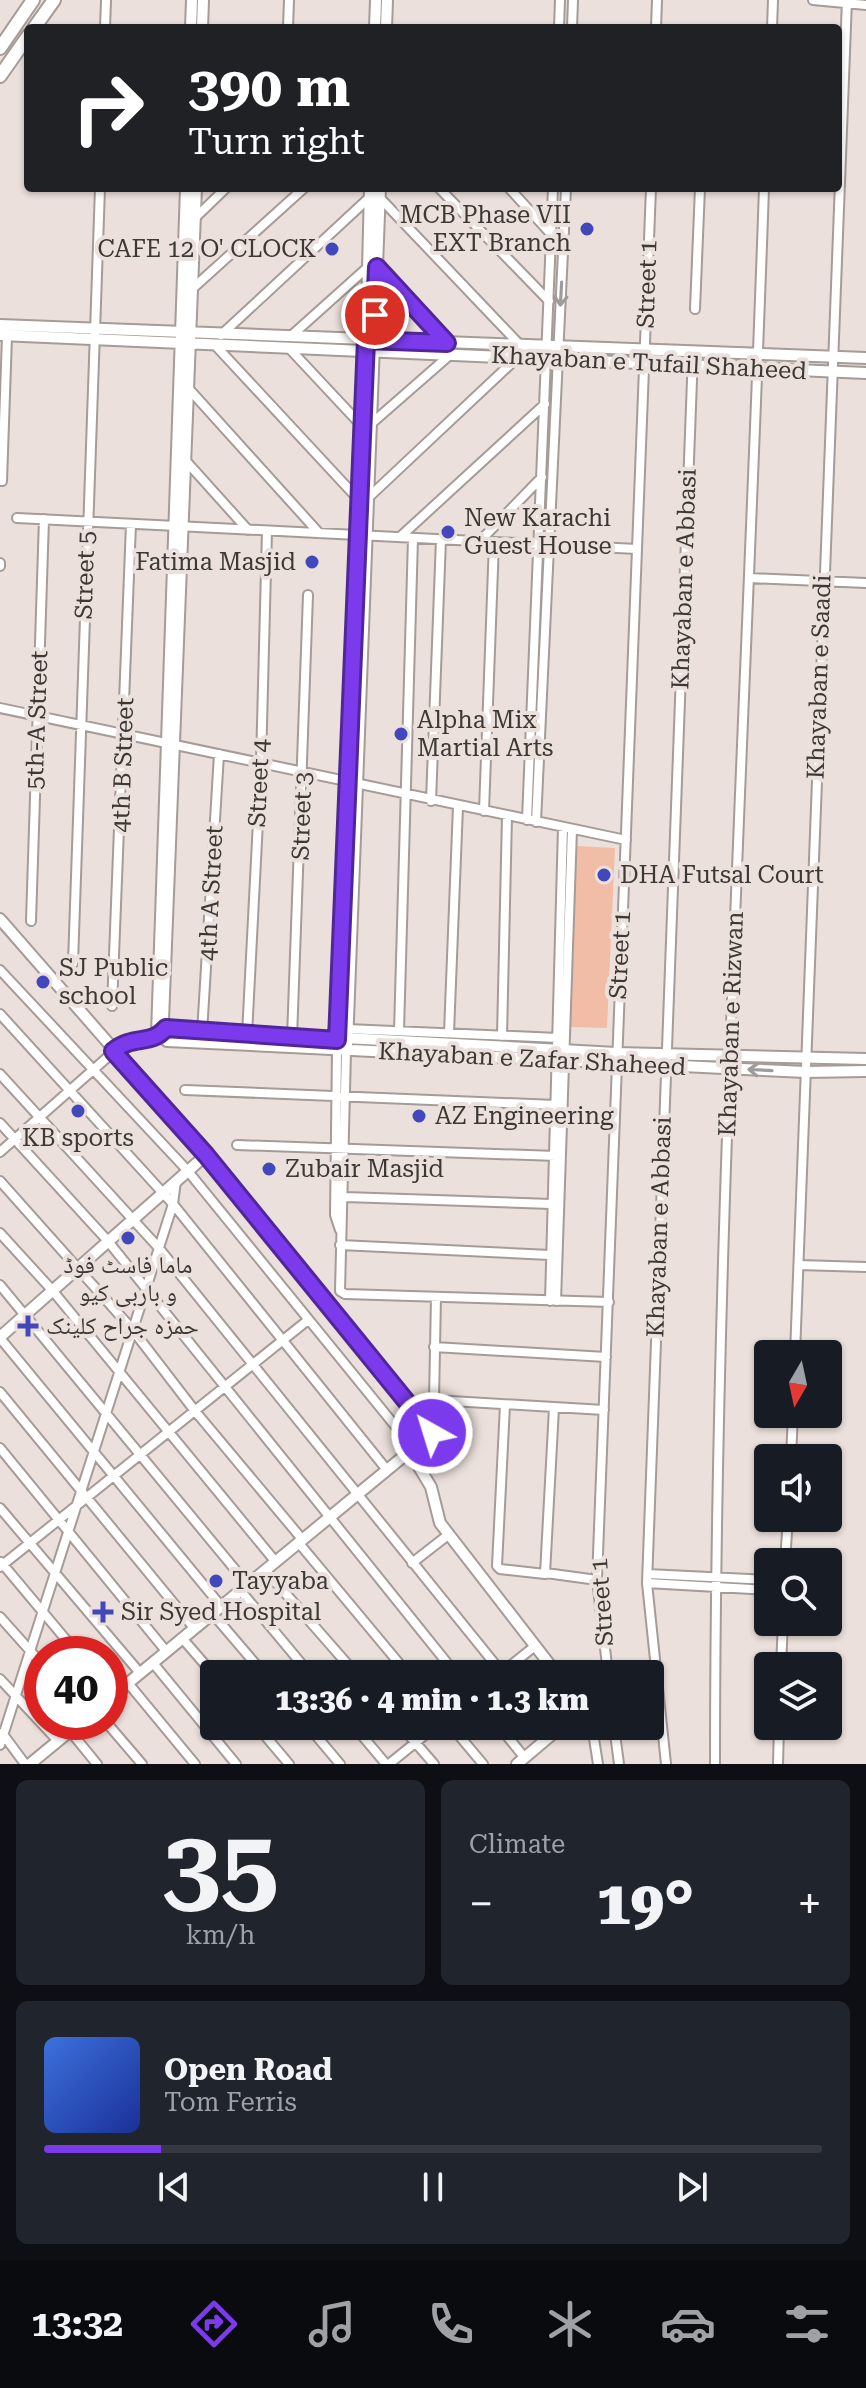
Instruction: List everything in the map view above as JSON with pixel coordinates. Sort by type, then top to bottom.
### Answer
[{"type":"main road","points":[[0,48],[33,0]]},
{"type":"main road","points":[[37,24],[54,0]]},
{"type":"main road","points":[[0,76],[24,42]]},
{"type":"street","points":[[105,24],[106,0]]},
{"type":"street","points":[[191,24],[192,0]]},
{"type":"street","points":[[202,24],[203,0]]},
{"type":"street","points":[[288,24],[289,0]]},
{"type":"street","points":[[375,24],[376,0]]},
{"type":"street","points":[[386,24],[387,0]]},
{"type":"street","points":[[559,24],[560,0]]},
{"type":"street","points":[[572,24],[573,0]]},
{"type":"street","points":[[656,24],[657,0]]},
{"type":"street","points":[[772,24],[773,0]]},
{"type":"street","points":[[813,0],[866,5]]},
{"type":"street","name":"Khayaban e Saadi","points":[[842,129],[847,2]]},
{"type":"street","name":"Street 5","points":[[73,963],[100,192]]},
{"type":"street","points":[[186,192],[185,339],[160,1032],[167,1041],[343,1042],[399,1031],[559,1038]]},
{"type":"street","points":[[179,526],[186,461],[189,389],[185,339],[192,289],[196,192]]},
{"type":"street","points":[[195,218],[222,192]]},
{"type":"street","points":[[192,289],[300,192]]},
{"type":"street","points":[[443,192],[549,301]]},
{"type":"street","points":[[513,192],[551,235]]},
{"type":"street","points":[[544,544],[542,477],[545,404],[553,353],[549,301],[553,192]]},
{"type":"street","points":[[531,821],[553,353],[566,192]]},
{"type":"street","name":"Street 1","points":[[606,1660],[597,1580],[651,192]]},
{"type":"street","points":[[695,309],[700,192]]},
{"type":"street","name":"Khayaban e Rizwan","points":[[715,1764],[714,1582],[730,1062],[764,192]]},
{"type":"street","name":"Khayaban e Saadi","points":[[796,1340],[822,581],[840,192]]},
{"type":"street","points":[[375,193],[343,1042],[336,1096],[345,1197],[340,1231],[339,1288],[345,1294],[609,1302]]},
{"type":"street","points":[[364,498],[218,340],[375,193]]},
{"type":"street","points":[[375,193],[521,346]]},
{"type":"street","points":[[366,424],[289,342],[373,267]]},
{"type":"street","points":[[366,424],[449,348],[373,267]]},
{"type":"street","name":"Khayaban e Tufail Shaheed","points":[[0,325],[93,335]]},
{"type":"street","name":"Khayaban e Tufail Shaheed","points":[[3,336],[93,335],[449,348],[521,346],[553,353],[645,363],[866,373]]},
{"type":"street","points":[[2,481],[3,336]]},
{"type":"street","name":"Khayaban e Tufail Shaheed","points":[[449,348],[517,358],[553,353],[646,351],[866,358]]},
{"type":"street","name":"Khayaban e Abbasi","points":[[666,1764],[647,1578],[662,1060],[691,353]]},
{"type":"street","points":[[364,498],[517,358]]},
{"type":"street","points":[[189,389],[319,533]]},
{"type":"street","points":[[400,537],[545,404]]},
{"type":"street","points":[[186,461],[248,530]]},
{"type":"street","points":[[480,541],[542,477]]},
{"type":"street","points":[[17,518],[637,549]]},
{"type":"street","name":"5th-A Street","points":[[31,921],[44,519]]},
{"type":"street","name":"4th B Street","points":[[112,1006],[131,524]]},
{"type":"street","name":"Street 4","points":[[247,1035],[261,763],[267,531]]},
{"type":"street","points":[[399,1031],[413,538]]},
{"type":"street","points":[[431,801],[441,539]]},
{"type":"street","points":[[484,811],[494,542]]},
{"type":"street","points":[[749,578],[866,583]]},
{"type":"street","name":"Street 3","points":[[292,1038],[308,595]]},
{"type":"street","points":[[0,708],[405,796],[626,840]]},
{"type":"street","name":"4th A Street","points":[[202,1033],[219,754]]},
{"type":"street","points":[[449,1033],[458,806]]},
{"type":"street","points":[[502,1036],[507,816]]},
{"type":"street","points":[[553,1301],[568,828]]},
{"type":"street","points":[[1,922],[206,1155],[432,1433],[128,1683],[195,1764]]},
{"type":"street","points":[[0,970],[91,1072],[187,1170],[412,1451],[431,1487],[435,1513],[448,1535],[546,1660]]},
{"type":"street","points":[[0,1014],[173,1204],[387,1470]]},
{"type":"street","points":[[0,1152],[127,1040],[160,1032],[343,1042]]},
{"type":"street","points":[[340,1231],[335,1215],[347,1097],[343,1042]]},
{"type":"street","name":"Khayaban e Zafar Shaheed","points":[[343,1042],[730,1062],[805,1072],[866,1071]]},
{"type":"street","points":[[730,1062],[866,1059]]},
{"type":"street","points":[[0,1074],[130,1220],[158,1247],[491,1660]]},
{"type":"street","points":[[185,1090],[558,1105]]},
{"type":"street","points":[[0,1123],[107,1240],[445,1660]]},
{"type":"street","points":[[237,1145],[557,1156]]},
{"type":"street","points":[[206,1155],[0,1338],[114,1477],[254,1660]]},
{"type":"street","points":[[553,1301],[551,1204],[557,1156]]},
{"type":"street","points":[[36,1636],[77,1506],[84,1495],[94,1452],[173,1204],[176,1179]]},
{"type":"street","points":[[0,1181],[132,1329],[397,1660]]},
{"type":"street","points":[[345,1197],[551,1204]]},
{"type":"street","points":[[0,1233],[52,1290],[275,1561]]},
{"type":"street","points":[[340,1245],[550,1255]]},
{"type":"street","points":[[799,1265],[866,1267]]},
{"type":"street","points":[[0,1285],[27,1313],[142,1453],[299,1660]]},
{"type":"street","points":[[436,1297],[434,1400],[604,1410]]},
{"type":"street","points":[[84,1495],[114,1477],[308,1320]]},
{"type":"street","points":[[434,1347],[606,1357]]},
{"type":"street","points":[[0,1392],[194,1628]]},
{"type":"street","points":[[505,1405],[497,1566],[500,1569],[597,1580]]},
{"type":"street","points":[[546,1573],[554,1408]]},
{"type":"street","points":[[0,1448],[166,1651]]},
{"type":"street","points":[[63,1636],[1,1564],[77,1506]]},
{"type":"street","points":[[0,1508],[28,1545],[56,1572],[140,1673]]},
{"type":"street","points":[[412,1563],[448,1535]]},
{"type":"street","points":[[265,1570],[344,1660]]},
{"type":"street","points":[[647,1578],[754,1588]]},
{"type":"street","points":[[714,1582],[754,1581]]},
{"type":"street","points":[[0,1617],[24,1643]]},
{"type":"street","points":[[182,1638],[201,1660]]},
{"type":"street","points":[[518,1660],[535,1646]]},
{"type":"street","points":[[153,1663],[236,1764]]},
{"type":"street","points":[[0,1745],[24,1671]]},
{"type":"street","points":[[0,1679],[58,1741],[44,1760],[28,1764],[2,1733]]},
{"type":"street","points":[[77,1740],[97,1764]]},
{"type":"street","points":[[121,1740],[142,1764]]},
{"type":"street","points":[[269,1740],[289,1764]]},
{"type":"street","points":[[320,1740],[340,1764]]},
{"type":"street","points":[[367,1740],[388,1764],[420,1740]]},
{"type":"street","points":[[413,1740],[434,1764]]},
{"type":"street","points":[[463,1740],[483,1764]]},
{"type":"street","points":[[507,1740],[520,1761],[540,1740]]},
{"type":"street","points":[[594,1740],[598,1764]]},
{"type":"street","points":[[616,1740],[619,1764]]},
{"type":"street","points":[[778,1764],[779,1740]]},
{"type":"shaded area","points":[[577,846],[615,848],[607,1028],[570,1027]]},
{"type":"place","name":"MCB Phase VII EXT Branch","points":[[587,229]]},
{"type":"place","name":"CAFE 12 O' CLOCK","points":[[332,249]]},
{"type":"place","name":"New Karachi Guest House","points":[[448,532]]},
{"type":"place","name":"Fatima Masjid","points":[[312,562]]},
{"type":"place","name":"Alpha Mix Martial Arts","points":[[401,734]]},
{"type":"place","name":"DHA Futsal Court","points":[[604,875]]},
{"type":"place","name":"SJ Public school","points":[[43,982]]},
{"type":"place","name":"KB sports","points":[[78,1111]]},
{"type":"place","name":"AZ Engineering","points":[[419,1116]]},
{"type":"place","name":"Zubair Masjid","points":[[269,1169]]},
{"type":"place","name":"ماما فاسٹ فوڈ و باربی کیو","points":[[128,1238]]},
{"type":"place","name":"حمزہ جراح کلینک","points":[[28,1326]]},
{"type":"place","name":"Tayyaba","points":[[216,1581]]},
{"type":"place","name":"Sir Syed Hospital","points":[[103,1612]]},
{"type":"route","points":[[375,315],[377,267],[447,343],[366,340],[360,424],[337,1040],[202,1033],[166,1028],[156,1038],[127,1040],[113,1051],[206,1155],[432,1433]]}]
